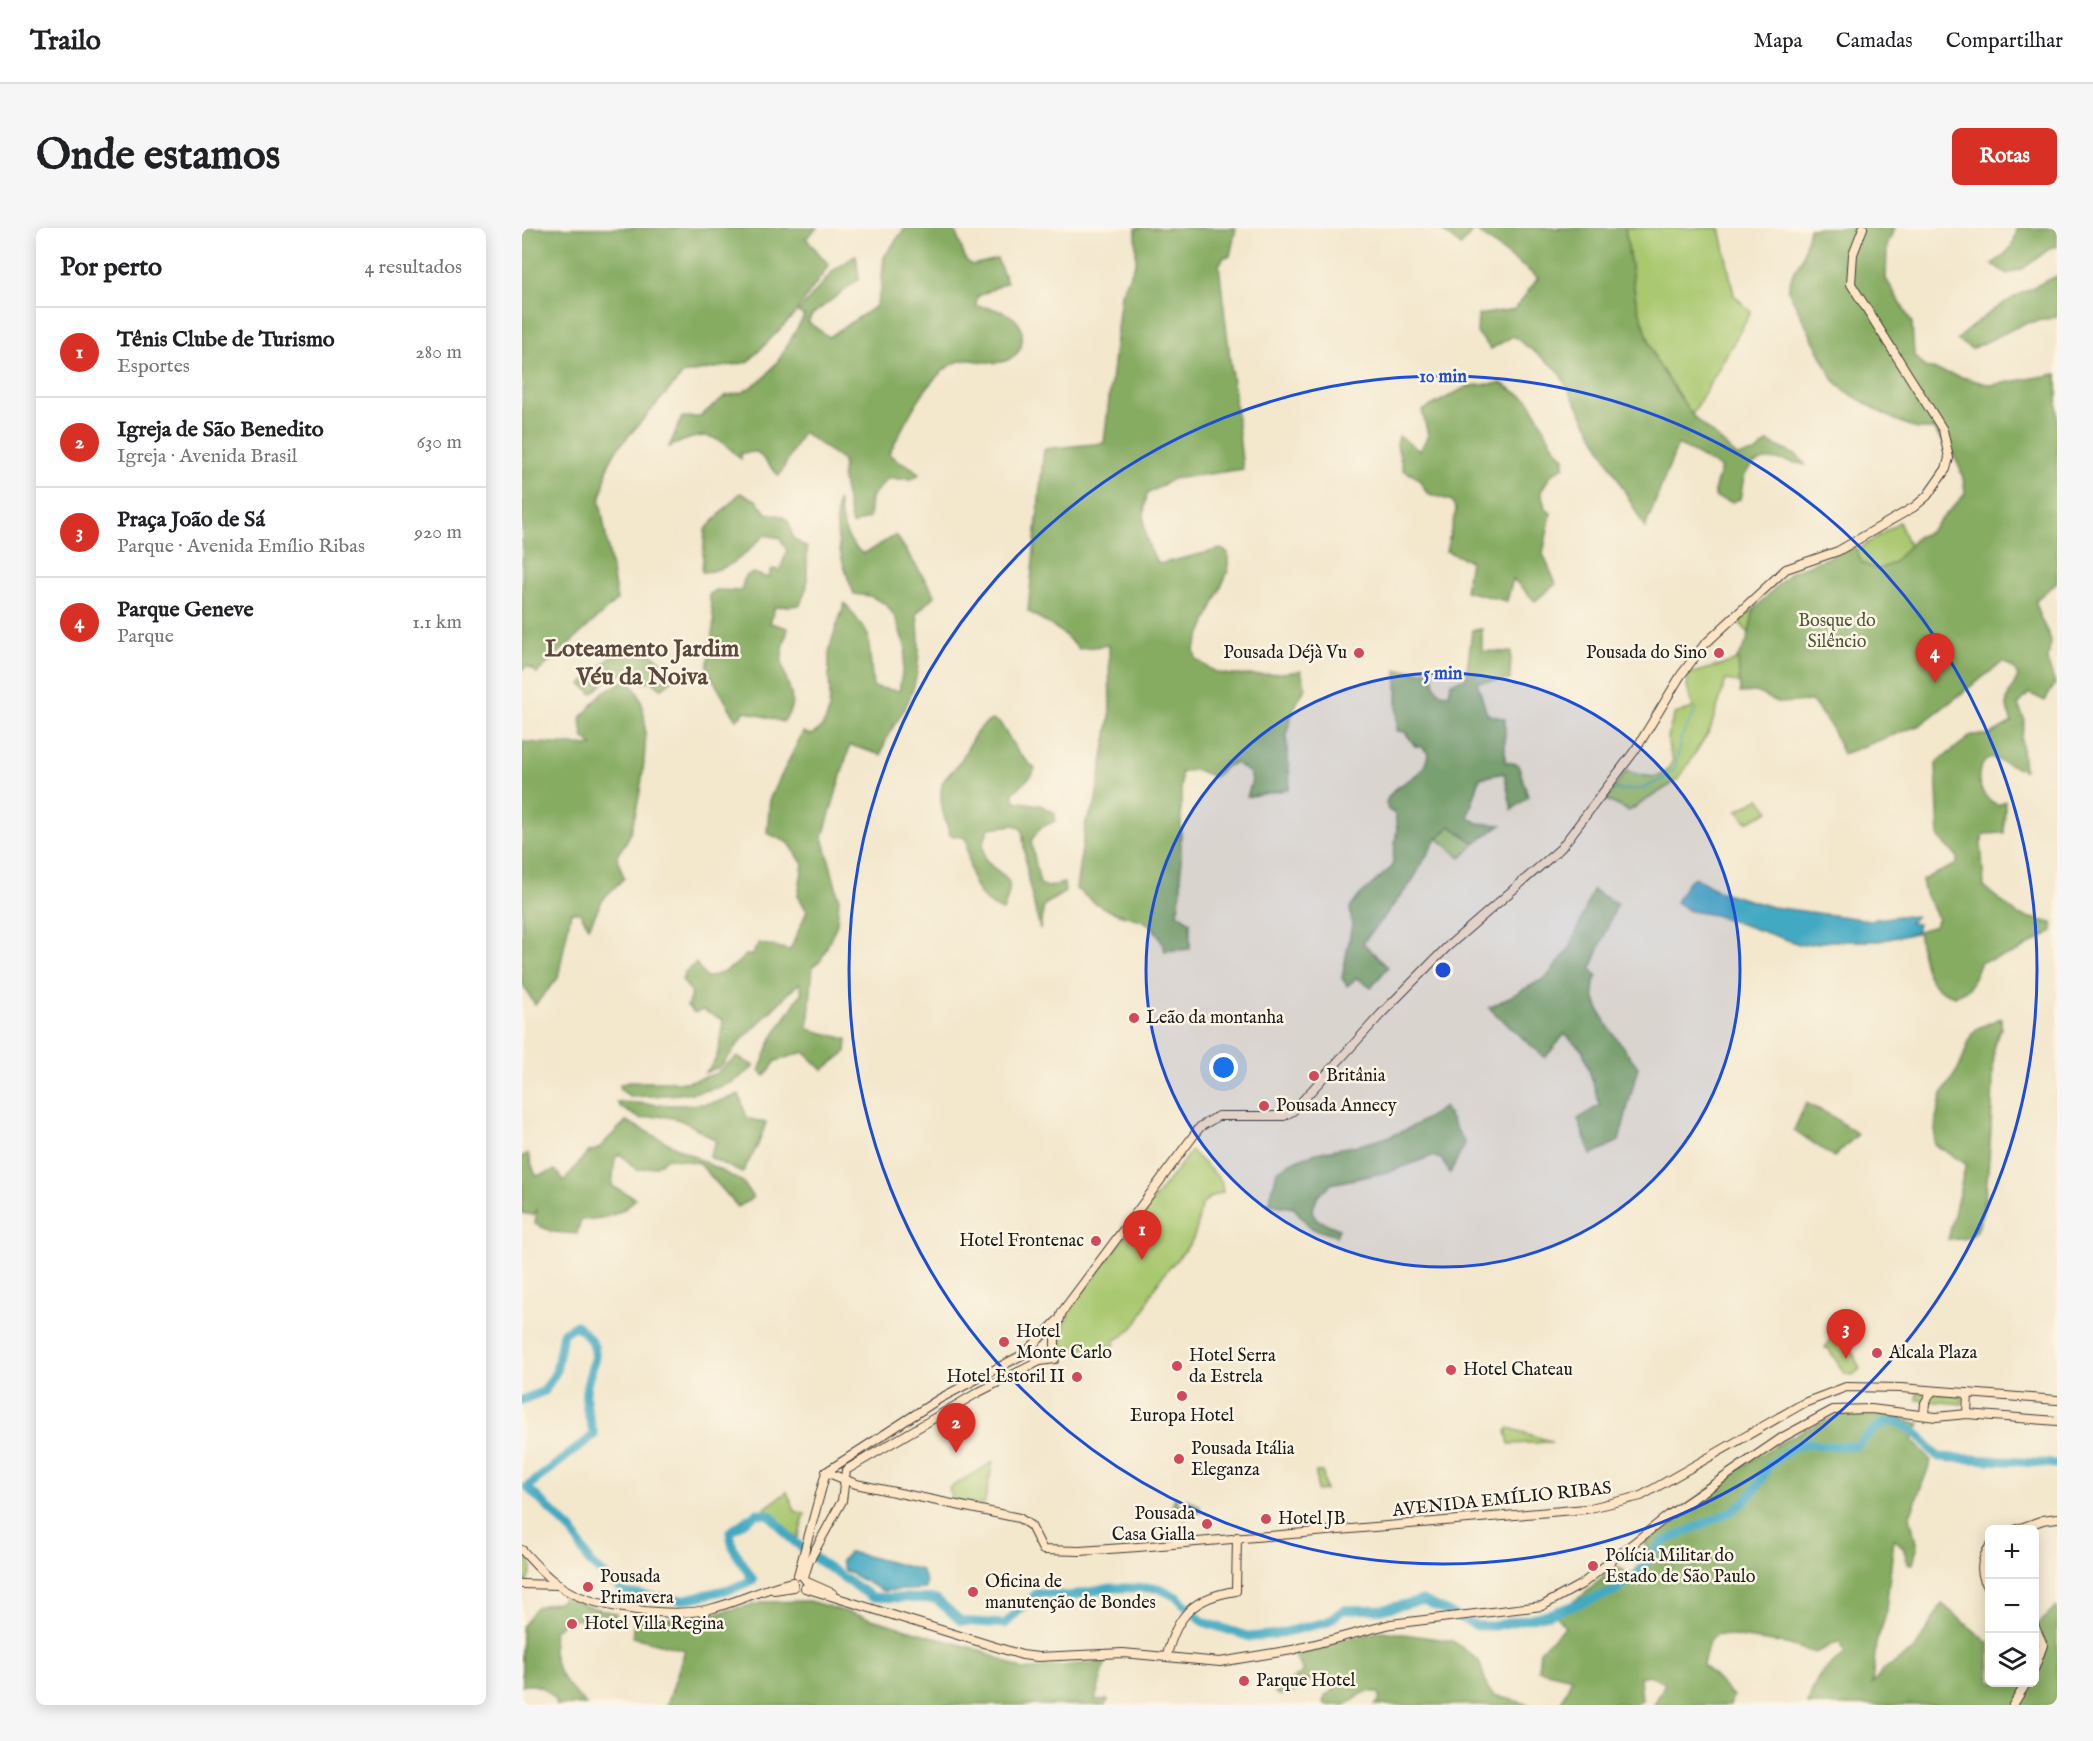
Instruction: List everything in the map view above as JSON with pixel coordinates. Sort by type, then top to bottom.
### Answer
[{"type":"street","points":[[800,1582],[806,1558],[806,1542],[826,1472],[939,1399],[1023,1354],[1041,1339],[1058,1320],[1073,1296],[1200,1127],[1218,1116],[1284,1116],[1293,1111],[1381,1014],[1446,948],[1561,848],[1636,749],[1681,675],[1704,645],[1786,569],[1849,545],[1914,507],[1936,485],[1946,469],[1949,458],[1943,429],[1851,284],[1853,254],[1863,228]]},
{"type":"street","points":[[822,1483],[840,1478],[846,1470],[977,1393],[1040,1361],[1054,1351],[1058,1320]]},
{"type":"street","points":[[1041,1339],[1054,1351]]},
{"type":"street","name":"AVENIDA EMÍLIO RIBAS","points":[[840,1478],[1019,1518],[1031,1526],[1043,1550],[1080,1551],[1237,1537],[1338,1532],[1586,1509],[1620,1503],[1647,1493],[1804,1403],[1831,1392],[1863,1387],[2057,1400]]},
{"type":"street","points":[[1924,1415],[1925,1403],[1932,1391]]},
{"type":"street","points":[[1967,1414],[1968,1393]]},
{"type":"street","points":[[522,1550],[558,1585],[593,1600],[670,1613],[709,1609],[800,1582],[855,1604],[1022,1655],[1038,1657],[1123,1653],[1167,1655],[1197,1662],[1220,1662],[1292,1650],[1391,1624],[1509,1611],[1556,1600],[1582,1584],[1681,1506],[1783,1437],[1833,1410],[1863,1408],[1946,1417],[1967,1414],[2057,1421]]},
{"type":"street","points":[[826,1472],[840,1478]]},
{"type":"street","points":[[806,1558],[815,1551],[842,1501],[840,1478]]},
{"type":"street","points":[[2029,1525],[2057,1518]]},
{"type":"street","points":[[1167,1655],[1173,1631],[1186,1614],[1209,1596],[1236,1591],[1237,1537]]},
{"type":"street","points":[[1985,1557],[1982,1566],[1985,1583]]},
{"type":"street","points":[[533,1562],[535,1573],[533,1584]]},
{"type":"street","points":[[522,1584],[558,1585]]},
{"type":"street","points":[[2039,1636],[2043,1645],[2039,1656]]},
{"type":"street","points":[[2013,1705],[2024,1687]]},
{"type":"green space","points":[[522,228],[817,228],[806,238],[829,265],[793,316],[748,362],[683,374],[617,449],[609,463],[600,501],[617,600],[537,673],[527,666],[522,670]]},
{"type":"green space","points":[[905,228],[954,228],[966,260],[972,265],[997,259],[1007,282],[977,297],[976,306],[992,308],[1007,314],[1014,318],[1022,330],[1021,348],[1011,358],[995,363],[971,360],[957,362],[935,378],[925,390],[889,454],[919,474],[912,479],[887,479],[871,497],[869,518],[852,525],[842,477],[843,461],[803,432],[779,476],[757,452],[741,453],[741,459],[723,443],[708,436],[691,438],[669,447],[682,417],[699,417],[725,396],[743,392],[765,377],[780,358],[804,316],[798,312],[833,271],[856,255],[859,279],[812,315],[808,322],[829,337],[876,306],[881,289],[884,257]]},
{"type":"green space","points":[[1136,228],[1236,228],[1230,256],[1224,257],[1219,265],[1243,469],[1173,479],[1147,494],[1144,522],[1150,548],[1159,564],[1221,549],[1228,553],[1228,571],[1194,650],[1196,659],[1213,671],[1224,674],[1258,675],[1301,671],[1306,688],[1289,723],[1287,739],[1289,789],[1247,797],[1252,780],[1249,772],[1235,763],[1227,766],[1214,777],[1194,770],[1181,773],[1181,892],[1177,913],[1190,922],[1190,949],[1165,951],[1155,930],[1150,925],[1104,908],[1076,889],[1086,821],[1095,805],[1110,717],[1109,645],[1079,649],[1060,631],[1028,611],[1044,449],[1104,443],[1121,294],[1136,262]]},
{"type":"green space","points":[[1439,228],[1625,228],[1636,301],[1656,361],[1692,415],[1737,456],[1755,453],[1768,442],[1798,456],[1806,465],[1772,460],[1756,463],[1745,475],[1740,499],[1732,502],[1716,498],[1714,491],[1721,468],[1678,444],[1645,528],[1557,369],[1513,336],[1491,349],[1477,333],[1478,315],[1515,309],[1538,278],[1474,229],[1461,246]]},
{"type":"green space","points":[[1625,228],[1720,228],[1734,295],[1751,312],[1692,415],[1656,361],[1636,301]]},
{"type":"green space","points":[[1809,228],[1895,228],[1887,246],[1886,279],[1912,323],[1914,355],[1925,367],[1991,385],[2057,374],[2057,582],[2036,600],[2037,610],[2050,641],[2047,661],[2055,684],[2045,701],[2029,693],[2018,705],[2025,721],[2021,738],[2024,770],[1990,757],[1980,769],[1979,776],[1982,790],[1991,801],[1998,805],[2005,801],[2004,833],[1984,834],[1981,843],[1984,887],[2018,915],[2052,923],[2053,931],[2013,954],[1981,962],[1969,988],[1955,996],[1944,992],[1930,979],[1923,961],[1918,931],[1935,926],[1938,918],[1925,894],[1922,880],[1957,864],[1957,856],[1939,838],[1936,763],[1972,735],[1989,735],[2012,722],[2007,708],[2007,699],[2018,677],[2014,669],[2003,662],[1920,725],[1843,754],[1831,727],[1812,701],[1779,703],[1756,692],[1740,693],[1738,657],[1747,642],[1754,609],[1791,572],[1855,547],[1862,563],[1878,570],[1893,563],[1917,537],[1929,532],[1965,494],[1959,466],[1933,429],[1917,429],[1887,416],[1845,391],[1833,379],[1788,290],[1793,273],[1802,259]]},
{"type":"green space","points":[[2017,228],[2057,228],[2057,247],[2052,247],[2024,268],[2007,274],[1992,264],[2009,249]]},
{"type":"green space","points":[[2057,276],[2057,317],[2023,324],[1972,349],[1957,340],[1968,329],[2004,303]]},
{"type":"green space","points":[[1501,383],[1529,400],[1553,445],[1564,458],[1564,466],[1550,476],[1541,491],[1545,508],[1551,513],[1543,554],[1556,584],[1535,601],[1513,579],[1507,601],[1465,591],[1470,561],[1446,551],[1456,510],[1452,501],[1427,493],[1418,478],[1403,470],[1397,445],[1399,436],[1420,451],[1428,435],[1422,411],[1468,386]]},
{"type":"green space","points":[[740,493],[756,500],[766,513],[782,516],[789,522],[793,538],[807,548],[807,586],[800,605],[775,607],[770,623],[788,628],[782,661],[792,699],[789,714],[783,722],[746,711],[736,719],[707,669],[714,621],[709,595],[715,590],[741,591],[745,576],[753,573],[768,578],[772,569],[780,570],[787,551],[780,538],[765,535],[730,565],[702,572],[705,530]]},
{"type":"green space","points":[[838,499],[844,529],[863,554],[896,535],[935,595],[917,613],[918,666],[914,687],[906,705],[887,738],[881,755],[850,745],[823,837],[839,899],[837,924],[821,960],[813,966],[808,1029],[847,1039],[846,1052],[823,1070],[804,1052],[776,1061],[765,1076],[759,1071],[772,1038],[802,992],[799,983],[738,1044],[722,1066],[704,1073],[717,1056],[723,1020],[702,1010],[695,1013],[687,1006],[692,993],[682,980],[685,972],[696,963],[706,978],[717,975],[728,970],[745,955],[752,955],[759,943],[790,950],[807,911],[798,896],[803,864],[789,843],[767,833],[770,798],[803,732],[811,735],[826,719],[830,696],[830,648],[845,603],[868,634],[873,687],[899,691],[906,649],[895,617],[886,604],[870,596],[854,594],[845,570],[837,536]]},
{"type":"green space","name":"Bosque do Silêncio","points":[[1899,522],[1955,650],[1805,693],[1726,680],[1710,730],[1678,780],[1629,811],[1606,800],[1626,771],[1654,777],[1670,767],[1673,759],[1668,737],[1675,714],[1693,708],[1687,686],[1690,670],[1693,673],[1735,661],[1754,639],[1739,622],[1791,577],[1856,551]]},
{"type":"green space","points":[[1482,629],[1482,651],[1511,652],[1510,680],[1477,682],[1487,714],[1505,719],[1505,762],[1518,764],[1528,797],[1512,810],[1504,773],[1480,778],[1468,817],[1478,823],[1501,825],[1475,843],[1450,826],[1435,841],[1411,883],[1363,943],[1388,967],[1371,988],[1357,978],[1347,986],[1342,978],[1352,925],[1350,908],[1360,895],[1392,867],[1397,829],[1395,814],[1388,810],[1386,802],[1390,794],[1421,770],[1428,753],[1422,747],[1415,746],[1405,732],[1397,731],[1397,670],[1432,669],[1435,686],[1440,693],[1449,694],[1451,683],[1466,678],[1472,630]]},
{"type":"green space","points":[[625,648],[649,652],[676,677],[661,689],[651,681],[642,683],[621,674],[610,678],[592,694],[581,684],[618,651]]},
{"type":"green space","points":[[625,680],[636,690],[642,706],[645,750],[635,816],[627,841],[617,856],[624,878],[603,899],[589,927],[580,913],[571,912],[558,978],[535,1005],[522,983],[522,742],[593,746],[583,737],[581,718],[603,692]]},
{"type":"green space","points":[[992,720],[1000,723],[1017,751],[1035,769],[1013,793],[1015,801],[1040,805],[1055,813],[1055,821],[1040,828],[1031,841],[1040,884],[1048,887],[1064,883],[1065,892],[1044,905],[1040,929],[1028,880],[1022,829],[1014,825],[989,828],[983,843],[985,860],[1008,880],[1009,890],[1003,911],[992,906],[978,890],[970,871],[966,838],[950,835],[943,810],[941,791],[944,780],[961,760],[979,729]]},
{"type":"green space","points":[[1760,798],[1769,811],[1747,822],[1737,811]]},
{"type":"green space","points":[[1419,806],[1478,841],[1461,858],[1413,818]]},
{"type":"green space","points":[[1593,890],[1617,904],[1591,969],[1597,976],[1594,986],[1595,997],[1606,1023],[1638,1067],[1619,1141],[1591,1155],[1578,1119],[1600,1105],[1583,1051],[1565,1034],[1545,1058],[1489,1008],[1547,977],[1570,948]]},
{"type":"green space","points":[[2001,1018],[2001,1028],[1994,1044],[1988,1173],[1980,1221],[1975,1233],[1970,1237],[1948,1240],[1966,1164],[1934,1144],[1936,1118],[1942,1094],[1960,1066],[1972,1033]]},
{"type":"green space","points":[[737,1057],[754,1066],[728,1084],[713,1089],[631,1097],[619,1089],[620,1085],[628,1082],[687,1082],[715,1074]]},
{"type":"green space","points":[[739,1094],[747,1118],[766,1123],[758,1145],[742,1173],[709,1157],[716,1141],[689,1124],[663,1116],[641,1119],[621,1108],[617,1102],[695,1105],[725,1100]]},
{"type":"green space","points":[[1806,1103],[1830,1115],[1858,1134],[1834,1157],[1794,1130]]},
{"type":"green space","points":[[1444,1107],[1465,1144],[1450,1173],[1441,1159],[1432,1156],[1392,1171],[1331,1184],[1318,1196],[1312,1211],[1316,1219],[1339,1229],[1336,1236],[1311,1228],[1294,1208],[1269,1204],[1277,1171],[1290,1163],[1314,1154],[1364,1144],[1396,1134]]},
{"type":"green space","points":[[626,1121],[743,1182],[753,1198],[738,1207],[699,1163],[668,1158],[656,1166],[637,1170],[620,1154],[615,1158],[612,1186],[635,1198],[625,1209],[603,1218],[581,1220],[577,1234],[553,1232],[535,1224],[537,1210],[533,1215],[522,1213],[522,1156],[528,1154],[536,1176],[555,1170],[564,1181],[587,1153],[598,1149]]},
{"type":"green space","points":[[1191,1151],[1221,1180],[1223,1192],[1212,1196],[1201,1207],[1191,1242],[1161,1278],[1133,1328],[1115,1340],[1115,1345],[1063,1351],[1062,1331],[1073,1305]]},
{"type":"green space","points":[[1836,1321],[1842,1328],[1860,1369],[1853,1375],[1845,1374],[1828,1348],[1825,1348],[1832,1336],[1830,1323]]},
{"type":"green space","points":[[1917,1392],[1963,1396],[1962,1404],[1917,1400]]},
{"type":"green space","points":[[1848,1412],[1883,1413],[1920,1424],[1912,1440],[1931,1461],[1910,1516],[1917,1548],[1913,1564],[1908,1563],[1903,1547],[1894,1539],[1885,1618],[1876,1643],[1872,1684],[1883,1670],[1915,1649],[1942,1604],[1985,1640],[1985,1687],[2039,1687],[2039,1623],[2057,1607],[2057,1705],[1808,1705],[1813,1687],[1820,1675],[1845,1654],[1840,1641],[1815,1653],[1787,1644],[1718,1634],[1709,1641],[1703,1665],[1733,1696],[1730,1705],[1654,1705],[1665,1683],[1648,1675],[1640,1677],[1642,1700],[1634,1705],[1617,1703],[1614,1705],[1560,1705],[1572,1678],[1538,1670],[1540,1650],[1565,1627],[1553,1613],[1582,1596],[1616,1566],[1631,1575],[1647,1557],[1645,1539],[1741,1467],[1820,1423]]},
{"type":"green space","points":[[1509,1428],[1551,1442],[1509,1444],[1506,1431]]},
{"type":"green space","points":[[993,1462],[984,1505],[953,1500],[949,1488]]},
{"type":"green space","points":[[1316,1472],[1323,1472],[1325,1490],[1317,1491]]},
{"type":"green space","points":[[787,1492],[795,1511],[805,1514],[798,1538],[790,1534],[765,1508]]},
{"type":"green space","points":[[1175,1498],[1181,1507],[1187,1499],[1200,1506],[1199,1513],[1185,1519],[1177,1515],[1172,1506]]},
{"type":"green space","points":[[522,1552],[531,1566],[526,1584],[522,1583]]},
{"type":"green space","points":[[565,1594],[586,1606],[616,1613],[614,1618],[567,1620],[554,1631],[553,1654],[559,1672],[586,1705],[555,1705],[556,1701],[541,1688],[533,1685],[522,1686],[522,1626],[536,1607],[561,1601]]},
{"type":"green space","points":[[809,1601],[983,1651],[1023,1670],[1106,1661],[1095,1700],[1108,1700],[1105,1705],[667,1705],[685,1650],[632,1637],[635,1617],[688,1619],[766,1602]]},
{"type":"green space","points":[[1382,1631],[1453,1641],[1479,1661],[1488,1689],[1494,1695],[1531,1705],[1374,1705],[1379,1701],[1380,1694],[1369,1692],[1345,1705],[1325,1705],[1323,1702],[1326,1695],[1334,1690],[1335,1682],[1330,1675],[1318,1675],[1292,1693],[1279,1695],[1275,1692],[1304,1671],[1295,1656],[1320,1645]]},
{"type":"water","points":[[1695,877],[1718,891],[1772,907],[1870,920],[1899,916],[1916,917],[1909,923],[1918,924],[1916,933],[1879,941],[1831,941],[1802,945],[1714,915],[1690,911],[1676,902],[1688,881]]},
{"type":"water","points":[[850,1552],[921,1570],[926,1582],[925,1589],[883,1591],[844,1570],[841,1561]]},
{"type":"waterway","points":[[1616,790],[1641,789],[1663,779],[1675,769],[1681,738],[1697,708]]},
{"type":"waterway","points":[[522,1400],[544,1391],[556,1372],[563,1333],[576,1325],[586,1335],[595,1350],[586,1397],[594,1435],[527,1487],[573,1532],[590,1563],[626,1593],[682,1600],[734,1588],[753,1580],[733,1548],[730,1532],[757,1513],[770,1515],[790,1538],[816,1559],[872,1597],[936,1599],[961,1621],[1005,1624],[1037,1593],[1069,1596],[1111,1588],[1158,1588],[1177,1597],[1203,1622],[1250,1637],[1277,1634],[1327,1622],[1343,1610],[1385,1609],[1423,1600],[1477,1626],[1494,1626],[1549,1614],[1615,1591],[1641,1571],[1661,1543],[1732,1511],[1744,1502],[1760,1483],[1769,1465],[1793,1447],[1811,1443],[1821,1446],[1857,1446],[1884,1423],[1891,1422],[1906,1426],[1939,1457],[2057,1464]]},
{"type":"place","name":"Pousada Déjà Vu","points":[[1359,653]]},
{"type":"place","name":"Pousada do Sino","points":[[1719,653]]},
{"type":"place","name":"Parque Geneve","points":[[1935,683]]},
{"type":"place","name":"Leão da montanha","points":[[1134,1018]]},
{"type":"place","name":"Britânia","points":[[1314,1076]]},
{"type":"place","name":"Pousada Annecy","points":[[1264,1106]]},
{"type":"place","name":"Hotel Frontenac","points":[[1096,1241]]},
{"type":"place","name":"Tênis Clube de Turismo","points":[[1142,1260]]},
{"type":"place","name":"Hotel Monte Carlo","points":[[1004,1342]]},
{"type":"place","name":"Alcala Plaza","points":[[1877,1353]]},
{"type":"place","name":"Praça João de Sá","points":[[1846,1359]]},
{"type":"place","name":"Hotel Serra da Estrela","points":[[1177,1366]]},
{"type":"place","name":"Hotel Chateau","points":[[1451,1370]]},
{"type":"place","name":"Hotel Estoril II","points":[[1077,1377]]},
{"type":"place","name":"Europa Hotel","points":[[1182,1396]]},
{"type":"place","name":"Igreja de São Benedito","points":[[956,1453]]},
{"type":"place","name":"Pousada Itália Eleganza","points":[[1179,1459]]},
{"type":"place","name":"Hotel JB","points":[[1266,1519]]},
{"type":"place","name":"Pousada Casa Gialla","points":[[1207,1524]]},
{"type":"place","name":"Polícia Militar do Estado de São Paulo","points":[[1593,1566]]},
{"type":"place","name":"Pousada Primavera","points":[[588,1587]]},
{"type":"place","name":"Oficina de manutenção de Bondes","points":[[973,1592]]},
{"type":"place","name":"Hotel Villa Regina","points":[[572,1624]]},
{"type":"place","name":"Parque Hotel","points":[[1244,1681]]},
{"type":"district","name":"Loteamento Jardim Véu da Noiva","points":[[642,663]]}]
